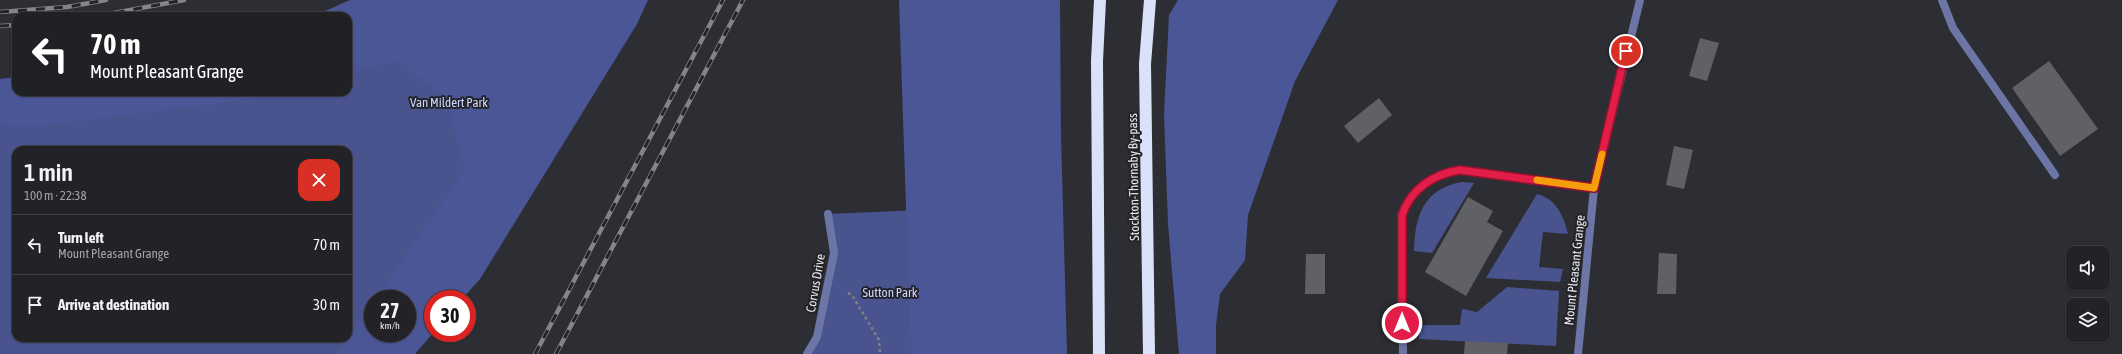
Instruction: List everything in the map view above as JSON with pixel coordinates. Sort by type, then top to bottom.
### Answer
[{"type":"highway","points":[[1099,354],[1097,61],[1100,0]]},
{"type":"highway","name":"Stockton-Thornaby By-pass","points":[[1149,354],[1145,64],[1150,0]]},
{"type":"street","name":"Mount Pleasant Grange","points":[[1578,354],[1594,188],[1640,0]]},
{"type":"street","points":[[1942,0],[1953,28],[2055,175]]},
{"type":"street","points":[[1403,354],[1402,215],[1405,205],[1429,180],[1446,172],[1460,170],[1594,188]]},
{"type":"street","name":"Corvus Drive","points":[[807,354],[817,337],[834,253],[828,214]]},
{"type":"path","points":[[828,282],[852,295],[879,340],[880,354]]},
{"type":"green space","points":[[350,0],[648,0],[637,24],[480,279],[470,290],[424,290],[424,342],[425,342],[415,354],[338,354],[346,342],[352,342],[352,334],[364,316],[364,342],[416,342],[416,290],[382,290],[465,170],[446,99],[398,61],[352,72],[352,12],[323,12]]},
{"type":"green space","name":"Van Mildert Park","points":[[627,0],[414,290],[364,290],[364,342],[379,342],[386,354],[0,354],[0,104],[89,96],[352,96],[352,19]]},
{"type":"green space","points":[[899,0],[1060,0],[1061,137],[1067,354],[911,354]]},
{"type":"green space","points":[[1178,0],[1338,0],[1295,81],[1248,215],[1245,260],[1220,294],[1216,325],[1216,354],[1179,354],[1168,224],[1164,115],[1169,15]]},
{"type":"green space","points":[[12,78],[12,96],[254,96],[224,103],[34,127],[0,125],[0,79]]},
{"type":"green space","points":[[1462,182],[1474,183],[1432,253],[1414,251],[1416,226],[1424,206],[1438,191]]},
{"type":"green space","points":[[1537,194],[1544,196],[1558,209],[1568,234],[1543,232],[1539,267],[1563,269],[1560,282],[1486,278]]},
{"type":"green space","name":"Sutton Park","points":[[944,209],[959,354],[807,354],[817,337],[834,253],[828,214]]},
{"type":"green space","points":[[1507,287],[1559,291],[1556,346],[1419,339],[1420,325],[1460,325],[1462,309],[1477,312]]},
{"type":"building","points":[[1700,38],[1719,43],[1707,81],[1689,76]]},
{"type":"building","points":[[2049,61],[2098,129],[2060,156],[2012,88]]},
{"type":"building","points":[[1379,98],[1392,115],[1358,143],[1344,126]]},
{"type":"building","points":[[1674,146],[1693,150],[1684,189],[1666,185]]},
{"type":"building","points":[[1468,197],[1493,211],[1487,222],[1503,231],[1466,296],[1425,272]]},
{"type":"building","points":[[1659,253],[1677,254],[1676,294],[1657,294]]},
{"type":"building","points":[[1306,254],[1325,254],[1325,294],[1305,294]]},
{"type":"building","points":[[1465,341],[1508,343],[1507,354],[1464,354]]},
{"type":"railway","points":[[0,12],[67,7],[106,0]]},
{"type":"railway","points":[[120,12],[184,0]]},
{"type":"railway","points":[[535,354],[723,0]]},
{"type":"railway","points":[[556,354],[743,0]]},
{"type":"railway","points":[[0,26],[12,25]]},
{"type":"slow traffic","points":[[1537,180],[1594,188],[1602,154]]},
{"type":"route","points":[[1402,323],[1402,215],[1405,205],[1413,195],[1429,180],[1446,172],[1460,170],[1594,188],[1626,51]]}]
